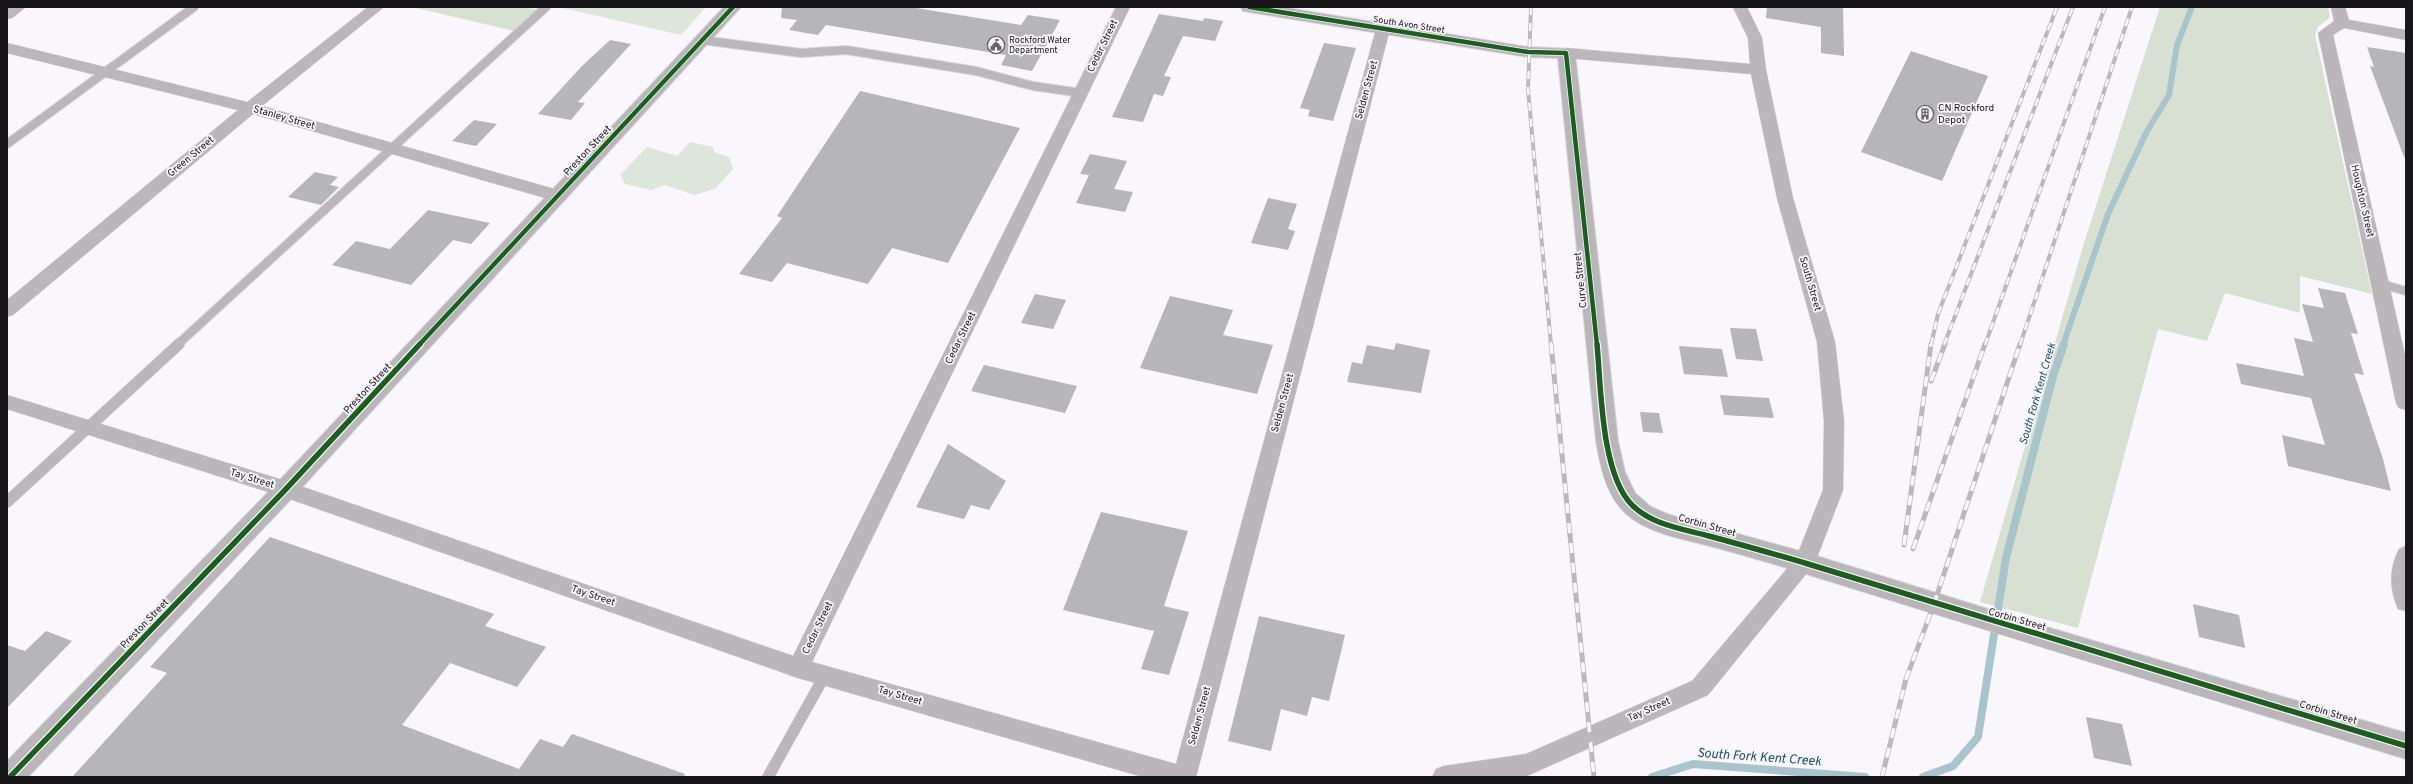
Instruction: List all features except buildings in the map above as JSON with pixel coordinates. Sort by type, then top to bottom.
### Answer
[{"type":"street","points":[[7,15],[19,7]]},
{"type":"street","name":"Green Street","points":[[7,310],[250,108],[377,7]]},
{"type":"street","name":"Preston Street","points":[[10,777],[286,489],[733,7]]},
{"type":"street","name":"Cedar Street","points":[[798,668],[1123,7]]},
{"type":"street","name":"South Avon Street","points":[[1249,7],[1528,52],[1566,53],[1758,70]]},
{"type":"street","name":"South Street","points":[[1740,7],[1755,38],[1758,70],[1785,198],[1826,342],[1834,421],[1833,490],[1804,563]]},
{"type":"street","points":[[2340,15],[2406,35]]},
{"type":"street","name":"Houghton Street","points":[[2340,15],[2325,33],[2406,404]]},
{"type":"street","name":"Selden Street","points":[[1183,777],[1383,29]]},
{"type":"street","name":"Stanley Street","points":[[7,48],[250,108],[559,196]]},
{"type":"street","name":"Curve Street","points":[[1566,53],[1607,441],[1613,470],[1628,502]]},
{"type":"street","name":"Tay Street","points":[[7,402],[286,489],[798,668],[1183,777]]},
{"type":"street","name":"Corbin Street","points":[[1628,502],[1643,514],[1658,521],[1804,563],[1976,618],[2406,746]]},
{"type":"street","points":[[2406,555],[2400,575],[2406,602]]},
{"type":"street","name":"Tay Street","points":[[1444,777],[1527,765],[1700,688],[1804,563]]},
{"type":"lane","points":[[7,144],[194,7]]},
{"type":"lane","points":[[7,502],[546,7]]},
{"type":"lane","points":[[702,40],[802,53],[846,50],[976,71],[1033,86],[1081,93]]},
{"type":"lane","points":[[2381,284],[2406,291]]},
{"type":"lane","points":[[768,777],[825,675]]},
{"type":"shaded area","points":[[558,7],[706,7],[681,35]]},
{"type":"shaded area","points":[[690,142],[713,147],[714,152],[729,157],[733,169],[715,189],[694,195],[665,185],[651,190],[625,184],[620,175],[647,147],[677,156]]},
{"type":"green space","points":[[412,7],[525,7],[537,10],[514,31]]},
{"type":"green space","points":[[2160,7],[2328,7],[2330,17],[2318,27],[2315,35],[2372,294],[2300,276],[2300,313],[2225,293],[2207,341],[2158,329],[2078,628],[1980,602],[2083,246]]},
{"type":"waterway","name":"South Fork Kent Creek","points":[[2063,345],[2108,214],[2146,133],[2169,95],[2177,45],[2192,7]]},
{"type":"waterway","name":"South Fork Kent Creek","points":[[1923,777],[1953,766],[1978,737],[2006,558],[2053,376],[2064,344]]},
{"type":"waterway","name":"South Fork Kent Creek","points":[[1652,777],[1693,764],[1865,777]]},
{"type":"railway","points":[[1531,7],[1528,89],[1551,345]]},
{"type":"railway","points":[[1931,345],[1938,314],[2057,7]]},
{"type":"railway","points":[[1944,345],[2073,7]]},
{"type":"railway","points":[[1985,345],[2105,7]]},
{"type":"railway","points":[[2020,345],[2132,7]]},
{"type":"railway","points":[[1551,344],[1594,777]]},
{"type":"railway","points":[[1904,545],[1931,344]]},
{"type":"railway","points":[[1931,381],[1945,344]]},
{"type":"railway","points":[[1913,549],[1985,344]]},
{"type":"railway","points":[[1882,777],[1906,679],[1934,604],[2020,344]]},
{"type":"cycle path","points":[[10,777],[286,489],[733,7]]},
{"type":"cycle path","points":[[1249,7],[1528,52],[1566,53],[1607,441],[1617,482],[1627,500],[1643,514],[1674,527],[1807,564],[2406,746]]},
{"type":"place","name":"Rockford Water Department","points":[[996,45]]},
{"type":"place","name":"CN Rockford Depot","points":[[1925,114]]}]
